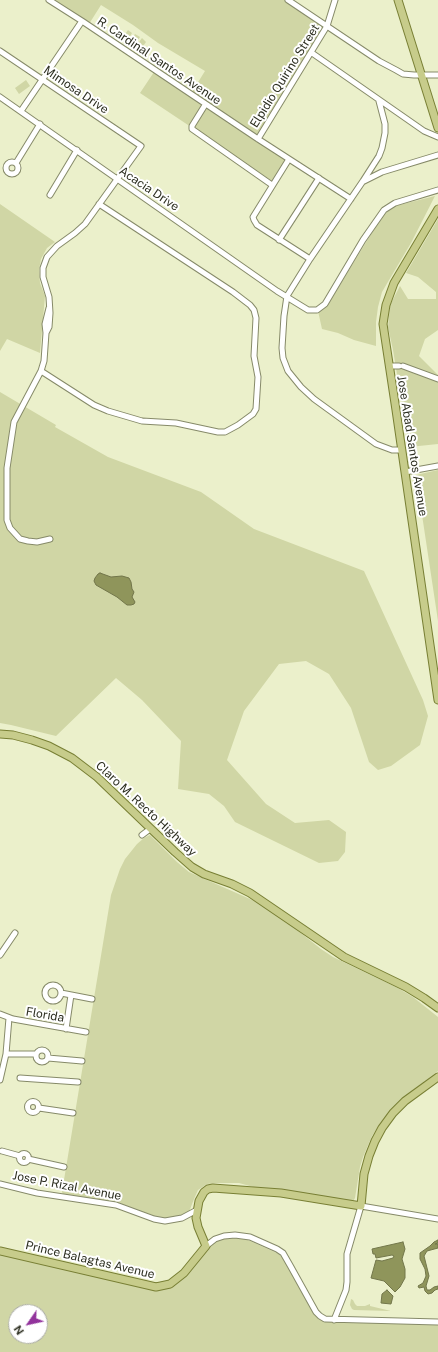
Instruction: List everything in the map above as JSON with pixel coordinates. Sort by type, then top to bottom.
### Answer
[{"type":"main road","points":[[398,0],[438,128]]},
{"type":"main road","name":"Jose Abad Santos Avenue","points":[[438,210],[394,283],[389,294],[383,324],[438,700]]},
{"type":"main road","name":"Claro M. Recto Highway","points":[[0,734],[12,735],[32,740],[49,746],[72,758],[97,777],[181,858],[197,870],[210,877],[250,893],[344,957],[406,987],[438,1008]]},
{"type":"main road","points":[[206,1246],[196,1222],[197,1210],[204,1192],[214,1188],[281,1193],[361,1206],[364,1174],[369,1156],[382,1128],[393,1113],[405,1101],[438,1077]]},
{"type":"main road","name":"Prince Balagtas Avenue","points":[[0,1251],[156,1287],[170,1284],[176,1280],[184,1273],[206,1246]]},
{"type":"street","name":"R. Cardinal Santos Avenue","points":[[50,0],[205,104],[351,199]]},
{"type":"street","points":[[288,0],[396,70],[407,75],[438,75]]},
{"type":"street","name":"Elpidio Quirino Street","points":[[258,139],[312,53],[327,26],[334,0]]},
{"type":"street","points":[[21,111],[82,21]]},
{"type":"street","name":"Mimosa Drive","points":[[0,51],[140,146],[117,179]]},
{"type":"street","points":[[312,53],[424,131],[438,137]]},
{"type":"street","name":"Acacia Drive","points":[[1,99],[40,124],[277,291],[308,310],[317,310],[322,307],[329,298],[363,240],[384,210],[395,203],[438,190]]},
{"type":"street","points":[[379,100],[385,124],[384,141],[379,156],[287,296],[282,348],[285,365],[293,379],[314,399],[376,444],[392,450],[401,450]]},
{"type":"street","points":[[205,104],[192,126],[192,129],[272,185]]},
{"type":"street","points":[[0,169],[9,174],[15,174],[18,168],[16,163],[40,124]]},
{"type":"street","points":[[50,195],[77,150]]},
{"type":"street","points":[[363,181],[382,172],[438,155]]},
{"type":"street","points":[[289,159],[253,217],[257,225],[310,259]]},
{"type":"street","points":[[6,171],[5,167],[8,163],[16,163]]},
{"type":"street","points":[[279,240],[319,178]]},
{"type":"street","points":[[50,539],[37,542],[28,542],[20,539],[10,528],[7,514],[7,468],[12,431],[14,422],[41,370],[44,361],[46,333],[50,320],[49,297],[43,277],[43,268],[47,257],[57,246],[80,229],[117,179]]},
{"type":"street","points":[[41,370],[94,406],[142,421],[176,423],[218,432],[225,432],[232,429],[253,414],[256,409],[258,377],[254,356],[256,318],[254,310],[248,303],[233,292],[99,204]]},
{"type":"street","points":[[389,366],[401,366],[438,379]]},
{"type":"street","points":[[405,472],[438,466]]},
{"type":"street","points":[[142,836],[150,829]]},
{"type":"street","points":[[0,955],[15,933]]},
{"type":"street","points":[[61,993],[92,998]]},
{"type":"street","points":[[66,1029],[71,995]]},
{"type":"street","name":"Florida","points":[[0,1014],[9,1018],[86,1032]]},
{"type":"street","points":[[0,1080],[6,1054],[9,1018]]},
{"type":"street","points":[[6,1054],[36,1054],[39,1050],[44,1050],[48,1053],[46,1062],[41,1062],[37,1059],[36,1054]]},
{"type":"street","points":[[48,1058],[82,1061]]},
{"type":"street","points":[[20,1078],[78,1082]]},
{"type":"street","points":[[39,1108],[73,1113]]},
{"type":"street","points":[[2,1151],[20,1156],[25,1154],[28,1159],[64,1167]]},
{"type":"street","name":"Jose P. Rizal Avenue","points":[[0,1184],[37,1193],[116,1206],[154,1219],[165,1221],[182,1218],[197,1210]]},
{"type":"street","points":[[334,1320],[346,1290],[347,1254],[361,1206],[438,1219]]},
{"type":"street","points":[[206,1246],[215,1239],[235,1235],[250,1237],[277,1249],[283,1254],[318,1314],[325,1319],[438,1322]]},
{"type":"shaded area","points":[[53,0],[285,0],[326,27],[258,136],[192,92],[205,71],[158,43],[101,5],[89,24]]},
{"type":"shaded area","points":[[128,30],[132,33],[126,43],[121,40]]},
{"type":"shaded area","points":[[135,34],[140,37],[132,48],[128,45]]},
{"type":"shaded area","points":[[142,38],[146,42],[139,52],[134,49]]},
{"type":"shaded area","points":[[154,72],[286,160],[272,181],[140,93]]},
{"type":"shaded area","points":[[26,80],[30,86],[19,94],[15,88]]},
{"type":"shaded area","points":[[435,196],[411,243],[382,292],[376,322],[376,346],[322,329],[318,311],[327,306],[381,218],[395,206]]},
{"type":"shaded area","points":[[0,204],[55,242],[47,248],[41,259],[39,270],[40,283],[45,296],[40,353],[7,339],[0,351]]},
{"type":"shaded area","points":[[438,219],[438,330],[425,339],[419,356],[438,375],[438,444],[409,447],[388,327],[390,305],[400,286],[408,299],[436,299],[436,292],[418,277],[406,273]]},
{"type":"shaded area","points":[[0,392],[56,425],[55,427],[108,457],[201,492],[254,529],[364,571],[423,700],[428,716],[420,745],[391,766],[378,770],[369,762],[351,708],[329,674],[306,661],[279,664],[244,711],[227,760],[266,804],[295,823],[329,820],[346,832],[345,852],[338,861],[319,863],[235,822],[224,806],[209,794],[178,789],[181,741],[142,700],[116,678],[56,736],[0,723]]},
{"type":"shaded area","points":[[438,470],[438,621],[416,475]]},
{"type":"shaded area","points":[[100,573],[111,577],[122,576],[129,578],[134,592],[132,597],[135,602],[134,604],[127,605],[117,597],[96,585],[94,581],[95,578]]},
{"type":"shaded area","points":[[150,835],[189,872],[259,903],[282,918],[333,957],[398,988],[413,997],[438,1017],[438,1071],[400,1100],[381,1122],[372,1136],[363,1157],[355,1198],[352,1203],[264,1190],[239,1183],[217,1183],[207,1184],[198,1190],[189,1212],[182,1216],[164,1219],[113,1202],[63,1194],[62,1192],[111,895],[125,859],[137,844]]},
{"type":"shaded area","points":[[241,1237],[279,1254],[284,1259],[313,1311],[331,1320],[438,1325],[438,1352],[0,1352],[0,1253],[166,1288],[213,1243],[221,1239]]},
{"type":"shaded area","points":[[438,1240],[438,1243],[435,1244],[438,1244],[438,1248],[427,1251],[424,1256],[429,1276],[426,1286],[427,1290],[438,1286],[438,1289],[428,1294],[424,1287],[419,1288],[418,1286],[423,1283],[426,1276],[425,1269],[420,1259],[420,1253]]},
{"type":"shaded area","points":[[403,1242],[405,1249],[402,1259],[405,1269],[405,1278],[395,1292],[384,1281],[371,1278],[376,1260],[382,1261],[393,1258],[394,1256],[392,1255],[376,1258],[372,1249]]},
{"type":"shaded area","points":[[387,1290],[393,1296],[391,1304],[381,1303],[382,1294]]},
{"type":"shaded area","points":[[351,1299],[357,1306],[365,1306],[370,1304],[370,1306],[391,1311],[354,1310],[350,1305]]}]
